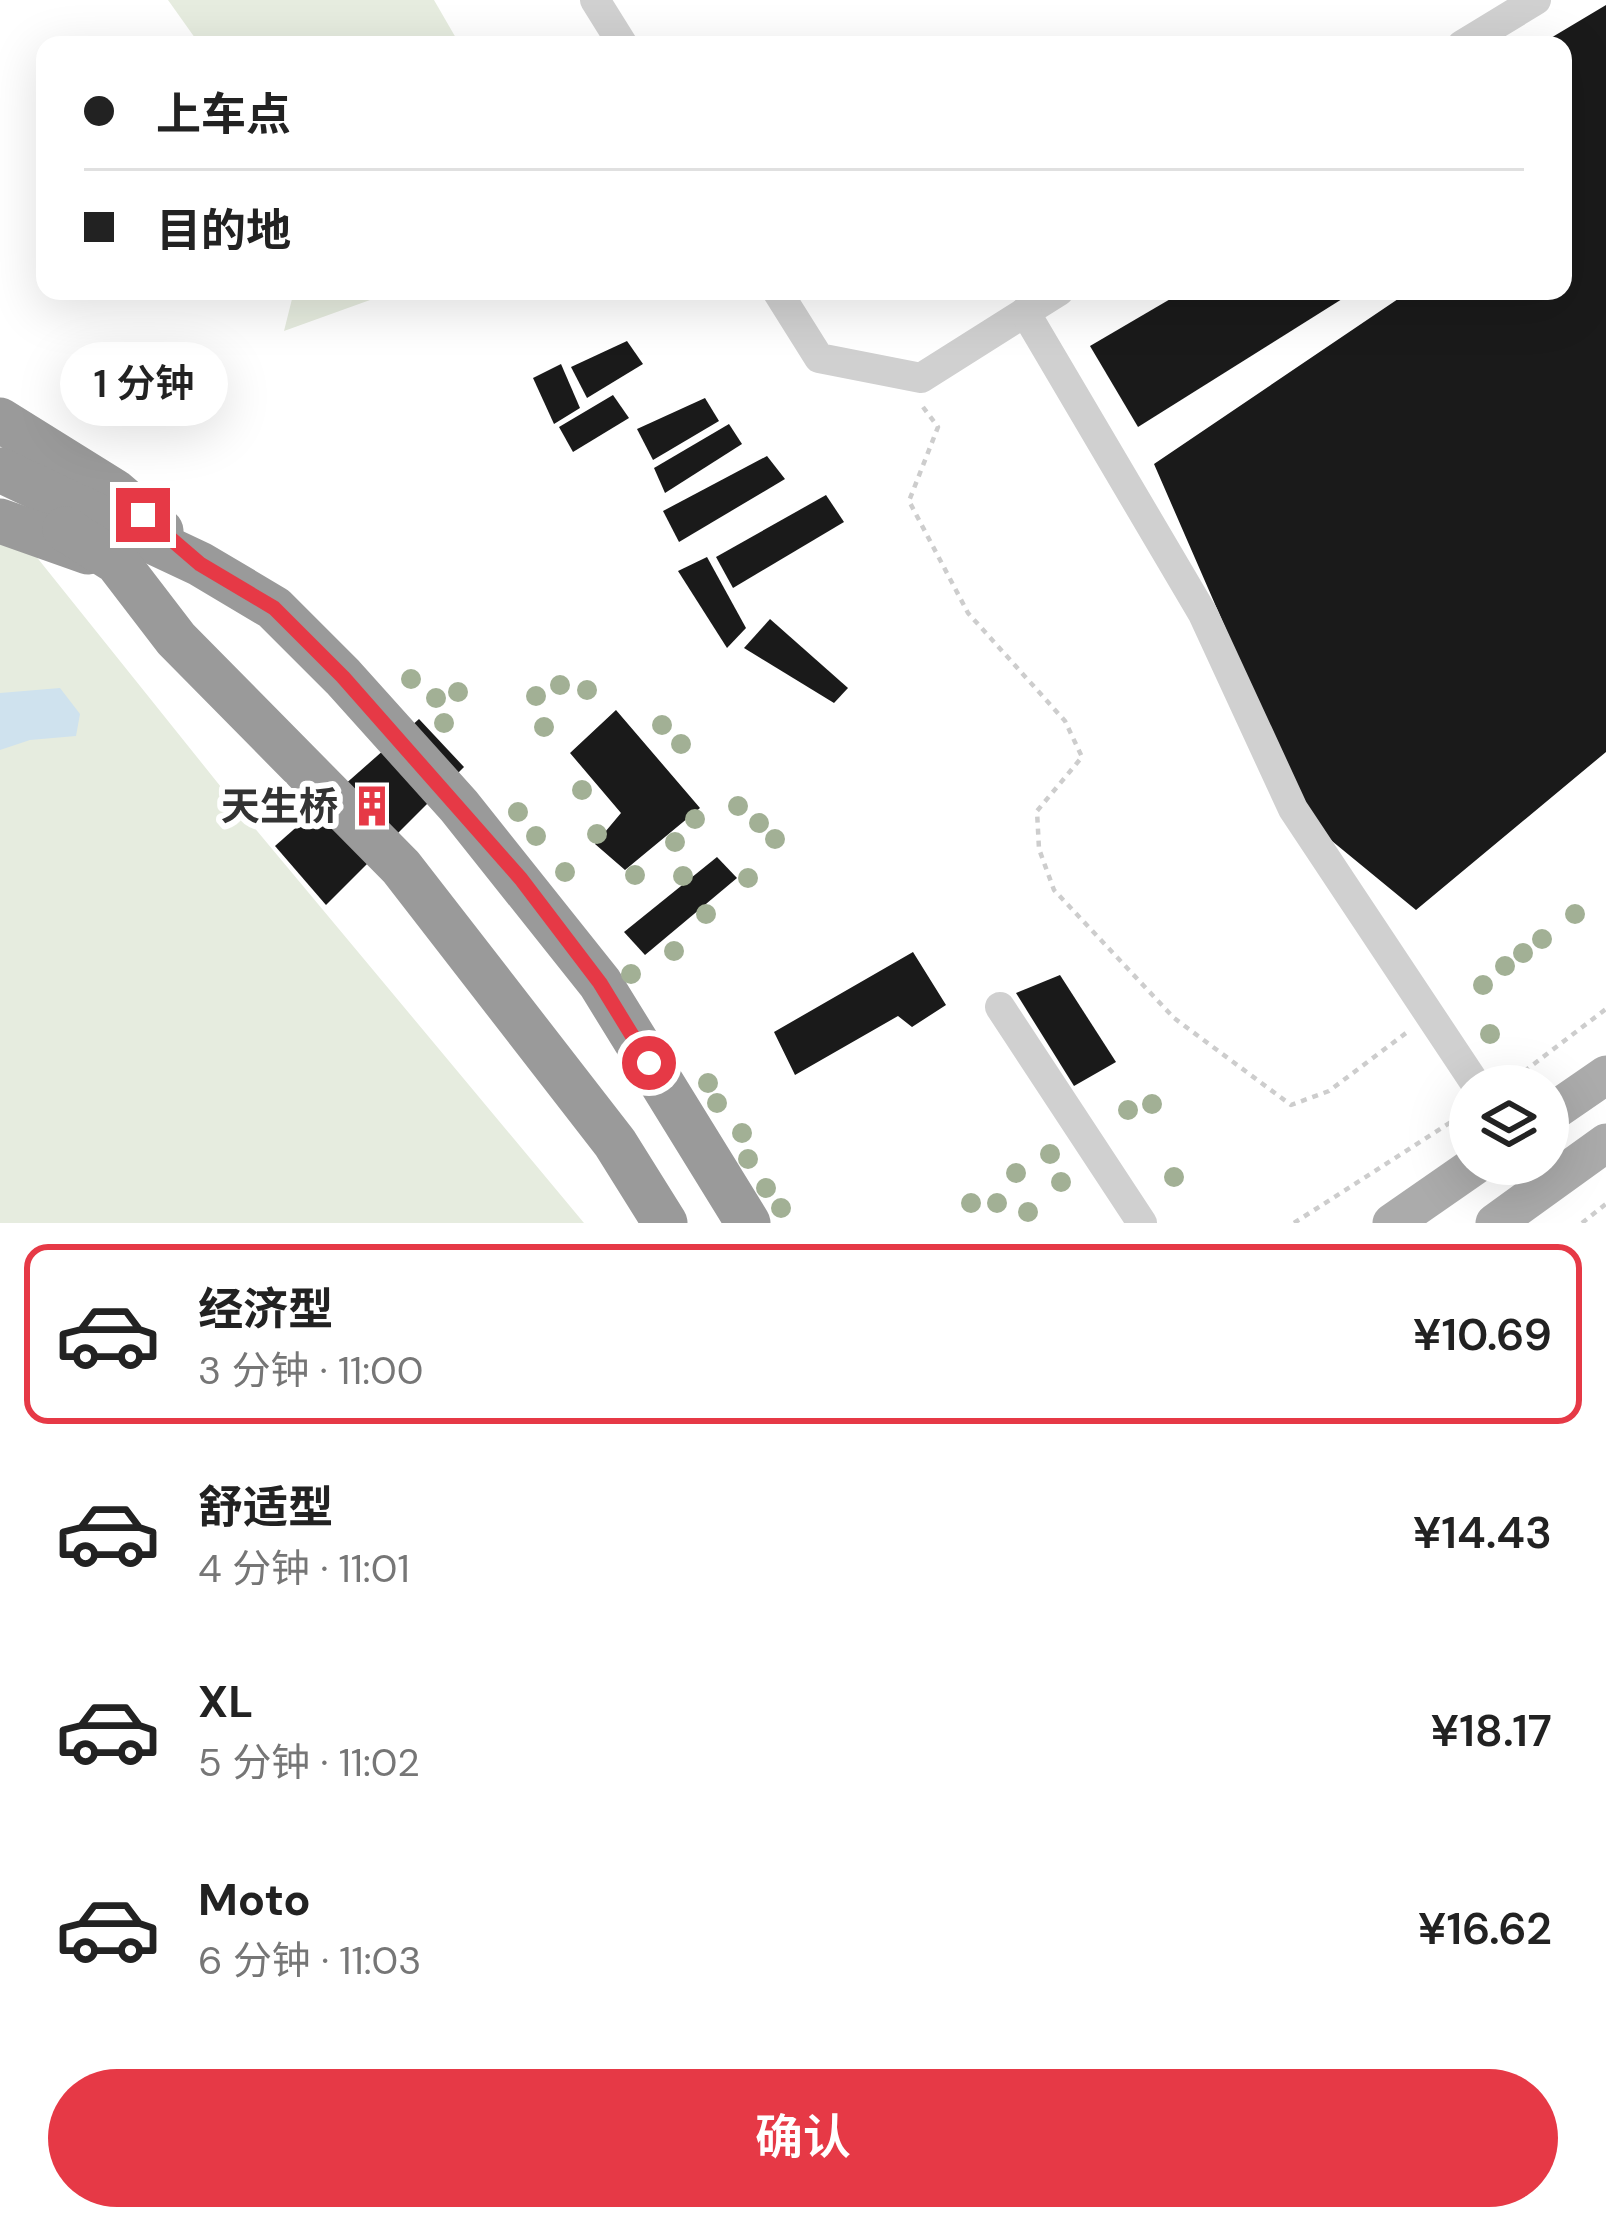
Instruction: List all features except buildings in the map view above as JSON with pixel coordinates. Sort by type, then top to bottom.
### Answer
[{"type":"highway","points":[[0,420],[114,491],[200,564]]},
{"type":"highway","points":[[0,470],[200,564],[274,608],[358,693],[521,879],[600,983],[748,1223]]},
{"type":"highway","points":[[0,492],[118,562],[176,639],[400,866],[615,1143],[665,1223]]},
{"type":"highway","points":[[0,521],[118,562]]},
{"type":"main road","points":[[1569,1101],[1606,1075]]},
{"type":"main road","points":[[1496,1223],[1539,1210],[1606,1143]]},
{"type":"main road","points":[[1392,1223],[1449,1184]]},
{"type":"street","points":[[595,0],[617,36]]},
{"type":"street","points":[[1477,36],[1536,0]]},
{"type":"street","points":[[784,300],[819,358],[921,378],[1044,300]]},
{"type":"street","points":[[1025,312],[1203,614],[1293,809],[1464,1065]]},
{"type":"street","points":[[1000,1006],[1142,1223]]},
{"type":"path","points":[[921,378],[922,406],[938,427],[909,502],[968,613],[1064,721],[1082,757],[1037,811],[1039,849],[1054,890],[1174,1018],[1291,1105],[1329,1091],[1432,1015]]},
{"type":"path","points":[[1533,1065],[1606,1009]]},
{"type":"path","points":[[1294,1223],[1449,1123]]},
{"type":"path","points":[[1582,1223],[1606,1204]]},
{"type":"shaded area","points":[[168,0],[434,0],[455,36],[194,36]]},
{"type":"shaded area","points":[[292,300],[370,300],[284,331]]},
{"type":"shaded area","points":[[0,538],[27,545],[233,802],[584,1223],[0,1223]]},
{"type":"water","points":[[60,688],[80,714],[76,736],[30,740],[0,750],[0,693]]},
{"type":"place","name":"天生桥","points":[[372,806]]},
{"type":"route","points":[[143,515],[200,564],[274,608],[343,677],[521,879],[600,983],[649,1063]]}]
